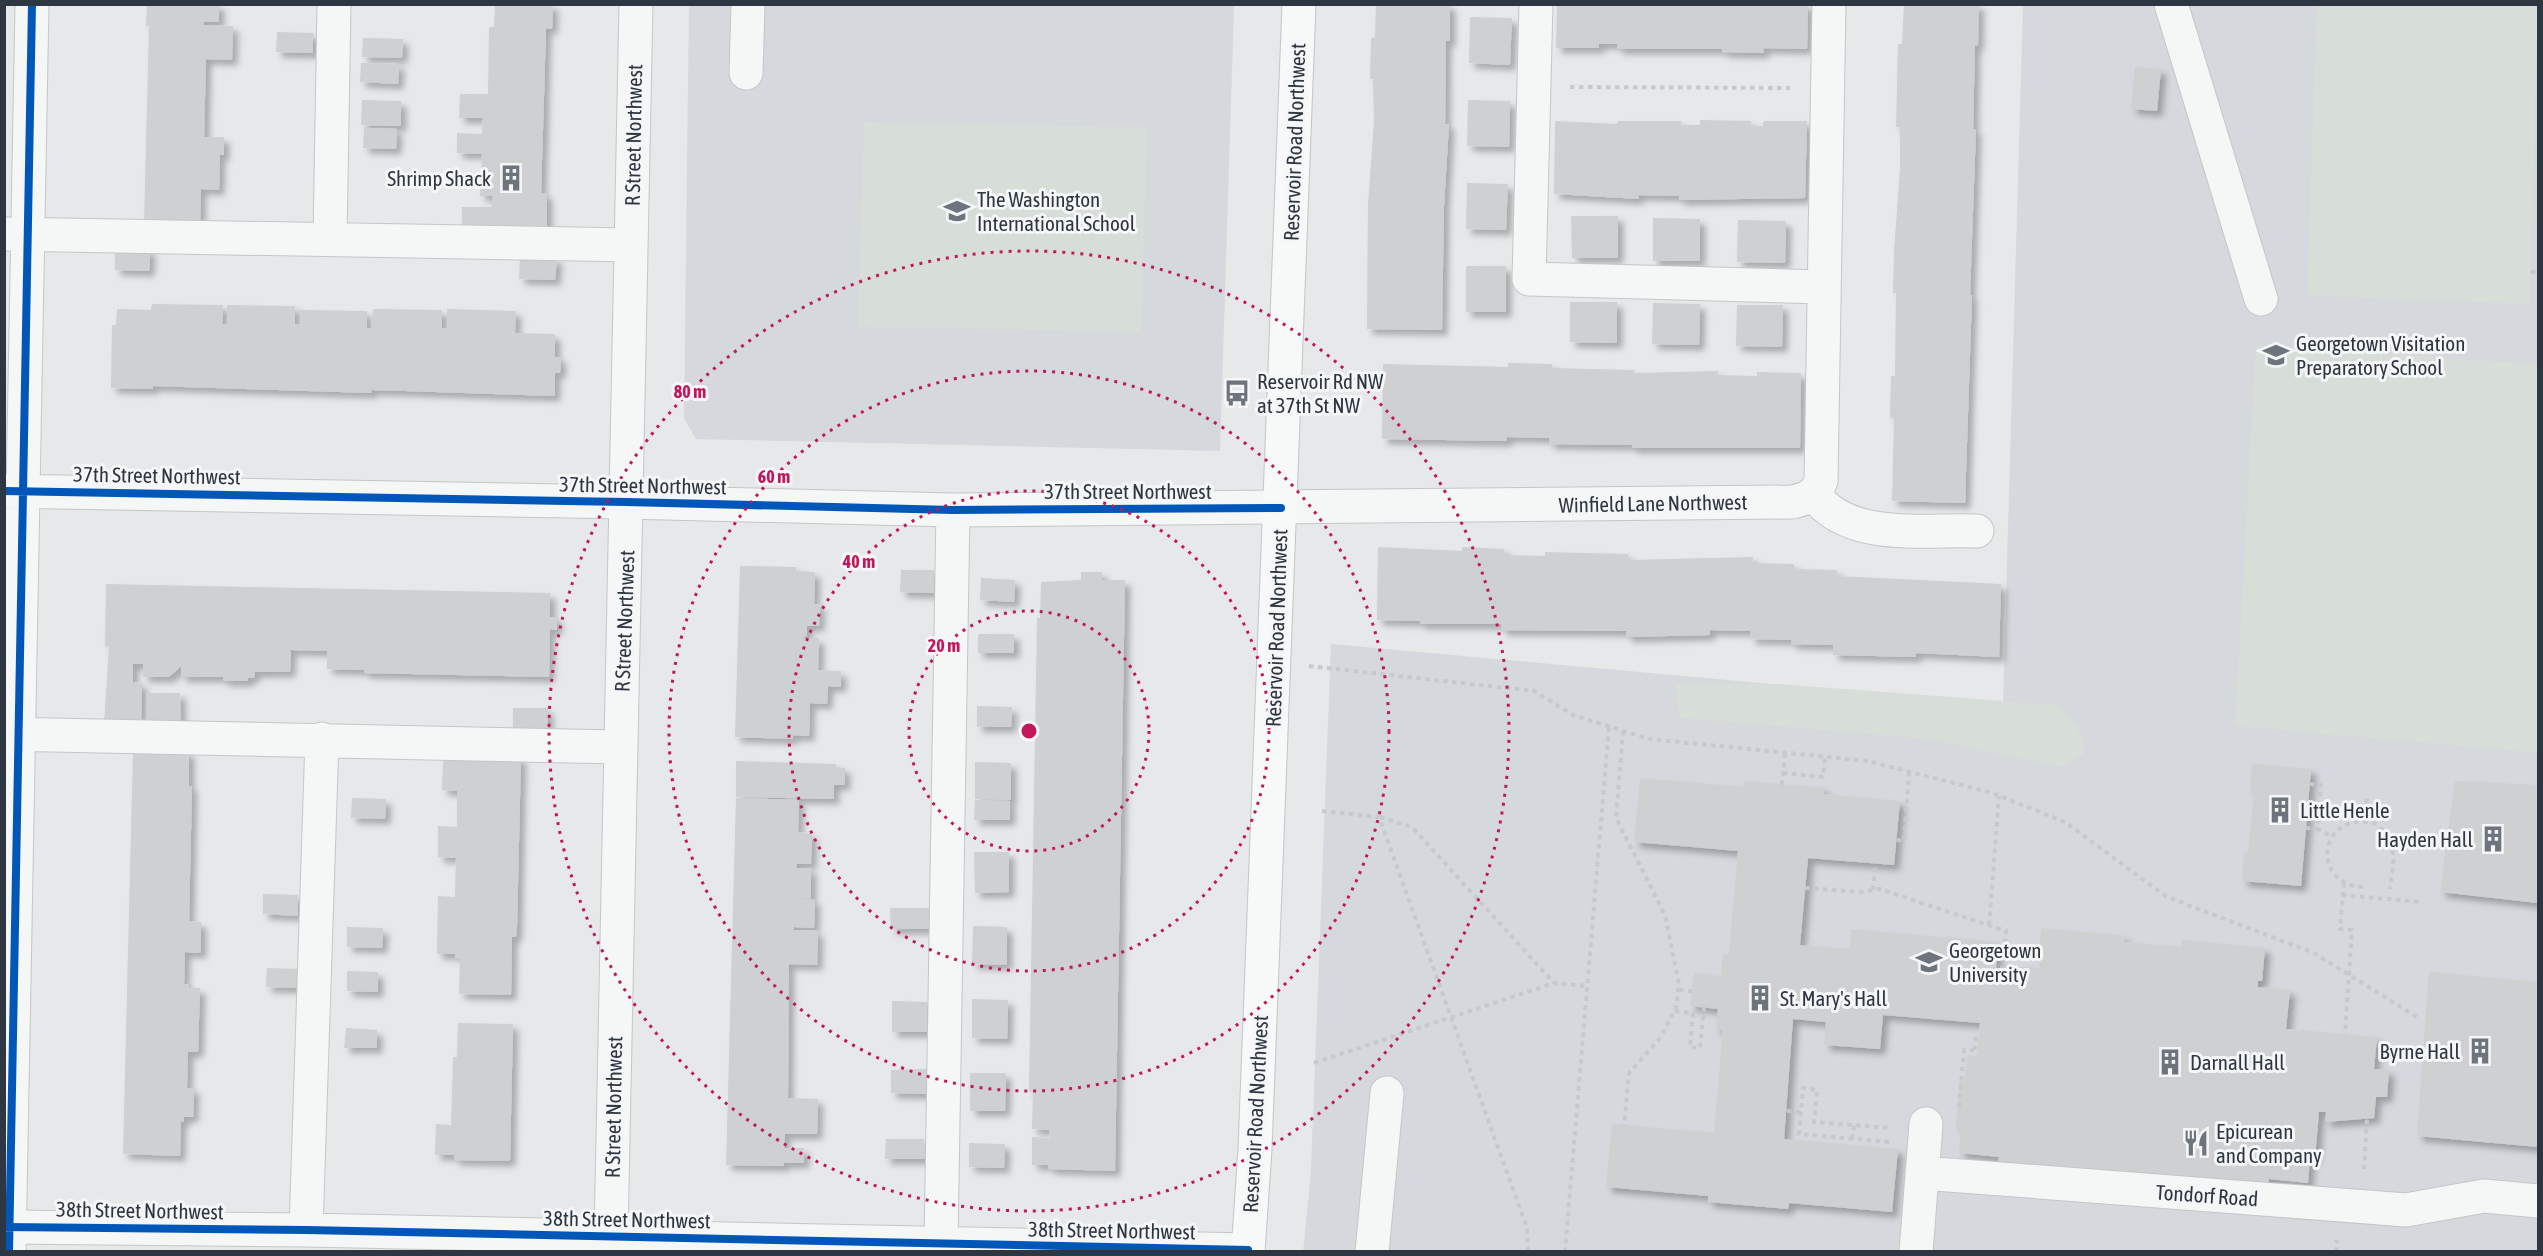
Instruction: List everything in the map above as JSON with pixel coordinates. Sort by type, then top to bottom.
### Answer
[{"type":"main road","name":"Reservoir Road Northwest","points":[[1248,1251],[1255,1149],[1299,4]]},
{"type":"street","points":[[8,1235],[16,234],[32,4]]},
{"type":"street","points":[[330,239],[334,4]]},
{"type":"street","name":"R Street Northwest","points":[[610,1237],[636,4]]},
{"type":"street","points":[[746,73],[748,4]]},
{"type":"street","points":[[1536,4],[1529,279],[1823,287]]},
{"type":"street","points":[[1829,4],[1821,481],[1814,494],[1823,506],[1836,516],[1862,526],[1977,531]]},
{"type":"street","points":[[2171,4],[2261,299]]},
{"type":"street","points":[[16,234],[631,245]]},
{"type":"street","name":"37th Street Northwest","points":[[14,492],[953,510],[1281,508]]},
{"type":"street","name":"Winfield Lane Northwest","points":[[1281,508],[1792,502],[1814,494]]},
{"type":"street","points":[[941,1245],[953,510]]},
{"type":"street","points":[[12,734],[620,747]]},
{"type":"street","points":[[306,1230],[322,739]]},
{"type":"street","points":[[1372,1251],[1387,1093]]},
{"type":"street","points":[[1916,1251],[1926,1132]]},
{"type":"street","name":"Tondorf Road","points":[[1922,1173],[2406,1210],[2484,1196],[2538,1201]]},
{"type":"street","name":"38th Street Northwest","points":[[8,1235],[306,1230],[1248,1251]]},
{"type":"path","points":[[1534,87],[1827,88]]},
{"type":"path","points":[[2531,272],[2538,272]]},
{"type":"path","points":[[1301,665],[1534,691],[1573,715],[1649,740],[1868,761],[1999,796],[2065,822],[2167,897],[2314,953],[2349,977],[2420,1019]]},
{"type":"path","points":[[1565,1251],[1609,726]]},
{"type":"path","points":[[1623,731],[1616,818],[1665,915],[1674,950],[1679,990],[1675,1011],[1660,1038],[1629,1073],[1624,1126]]},
{"type":"path","points":[[1782,785],[1785,753]]},
{"type":"path","points":[[1783,773],[1823,777],[1826,757]]},
{"type":"path","points":[[1897,840],[1904,841],[1909,772]]},
{"type":"path","points":[[2310,784],[2321,785],[2318,829]]},
{"type":"path","points":[[1989,925],[1999,796]]},
{"type":"path","points":[[2365,821],[2367,798]]},
{"type":"path","points":[[1322,811],[1379,817],[1412,827],[1554,983]]},
{"type":"path","points":[[1379,817],[1527,1228],[1528,1251]]},
{"type":"path","points":[[2363,887],[2344,883],[2329,866],[2327,855],[2332,837],[2343,825],[2365,821],[2376,824],[2392,841],[2394,852],[2390,889]]},
{"type":"path","points":[[2306,828],[2318,829],[2332,837]]},
{"type":"path","points":[[1873,890],[1875,864]]},
{"type":"path","points":[[2344,883],[2340,929],[2352,930],[2345,1034]]},
{"type":"path","points":[[1805,888],[1860,892],[1880,889],[2006,931],[2002,969]]},
{"type":"path","points":[[2342,895],[2388,902],[2422,902]]},
{"type":"path","points":[[1314,1063],[1554,983],[1588,986]]},
{"type":"path","points":[[1679,990],[1692,991]]},
{"type":"path","points":[[1675,1011],[1694,1013],[1690,1047],[1700,1048],[1704,1007]]},
{"type":"path","points":[[1964,1050],[1976,1050],[1976,1033]]},
{"type":"path","points":[[1867,1140],[1799,1134],[1803,1088],[1817,1090],[1814,1122],[1926,1132]]},
{"type":"path","points":[[1787,1111],[1801,1112]]},
{"type":"path","points":[[2363,1178],[2367,1119]]},
{"type":"path","points":[[1852,1139],[1854,1125]]},
{"type":"shaded area","name":"The Washington International School","points":[[689,5],[1234,5],[1220,451],[696,439],[684,418]]},
{"type":"shaded area","name":"Georgetown University","points":[[2023,5],[2538,5],[2538,1251],[1303,1252],[1311,1171],[1331,644],[2003,705]]},
{"type":"shaded area","points":[[2317,5],[2538,5],[2529,304],[2307,296]]},
{"type":"shaded area","points":[[864,122],[1147,127],[1141,332],[858,327]]},
{"type":"shaded area","points":[[2256,345],[2538,364],[2538,753],[2235,726]]},
{"type":"shaded area","points":[[1676,683],[1777,684],[2059,705],[2080,733],[2084,754],[2061,767],[1928,739],[1679,718]]},
{"type":"building","points":[[147,4],[219,4],[219,22],[204,22],[203,25],[233,26],[232,60],[206,59],[204,137],[224,137],[224,155],[220,155],[219,190],[201,189],[200,223],[144,222],[149,26],[146,26]]},
{"type":"building","points":[[495,4],[553,4],[552,29],[546,28],[541,193],[547,193],[547,231],[489,230],[490,226],[462,225],[462,207],[492,207],[492,196],[480,196],[482,154],[457,153],[457,133],[482,134],[483,118],[459,118],[460,94],[488,94],[489,27],[494,27]]},
{"type":"building","points":[[1376,4],[1450,4],[1450,41],[1446,41],[1445,124],[1449,124],[1444,206],[1442,330],[1367,329],[1368,205],[1374,121],[1373,79],[1370,79],[1371,38],[1375,38]]},
{"type":"building","points":[[1557,4],[1808,4],[1807,49],[1763,48],[1764,53],[1722,52],[1722,49],[1617,49],[1618,44],[1599,44],[1599,48],[1556,48]]},
{"type":"building","points":[[1904,4],[1979,4],[1978,45],[1975,46],[1973,129],[1976,129],[1965,503],[1892,501],[1894,419],[1890,418],[1891,376],[1895,376],[1894,251],[1900,168],[1900,127],[1896,127],[1898,44],[1902,44]]},
{"type":"building","points":[[1470,17],[1512,18],[1510,65],[1469,63]]},
{"type":"building","points":[[277,32],[313,33],[313,53],[276,52]]},
{"type":"building","points":[[363,38],[403,39],[402,58],[362,57]]},
{"type":"building","points":[[361,63],[399,64],[398,84],[360,82]]},
{"type":"building","points":[[2135,67],[2161,69],[2157,111],[2131,109]]},
{"type":"building","points":[[362,100],[401,101],[401,126],[361,125]]},
{"type":"building","points":[[1468,100],[1510,101],[1509,147],[1467,146]]},
{"type":"building","points":[[1700,120],[1751,121],[1751,126],[1763,126],[1763,121],[1807,121],[1805,198],[1679,200],[1679,196],[1638,195],[1639,199],[1554,194],[1555,121],[1617,124],[1618,121],[1681,121],[1681,125],[1700,125]]},
{"type":"building","points":[[364,128],[397,129],[396,149],[363,148]]},
{"type":"building","points":[[1467,183],[1508,184],[1506,230],[1466,229]]},
{"type":"building","points":[[1571,216],[1618,216],[1618,258],[1572,258]]},
{"type":"building","points":[[1653,218],[1700,219],[1700,261],[1653,261]]},
{"type":"building","points":[[1738,220],[1786,221],[1785,263],[1737,262]]},
{"type":"building","points":[[115,248],[150,249],[149,271],[115,270]]},
{"type":"building","points":[[520,257],[557,258],[555,280],[519,279]]},
{"type":"building","points":[[1466,266],[1506,266],[1506,312],[1466,312]]},
{"type":"building","points":[[1570,302],[1617,302],[1617,343],[1570,342]]},
{"type":"building","points":[[1653,303],[1700,304],[1699,345],[1652,344]]},
{"type":"building","points":[[152,304],[223,305],[222,324],[227,324],[227,305],[295,306],[295,324],[300,325],[300,310],[367,311],[367,328],[371,328],[373,309],[442,310],[442,328],[447,328],[447,309],[516,311],[515,333],[555,334],[555,357],[561,357],[560,373],[555,373],[555,396],[153,386],[153,389],[111,388],[112,325],[116,325],[117,309],[151,310]]},
{"type":"building","points":[[1737,305],[1783,305],[1782,347],[1736,346]]},
{"type":"building","points":[[1508,363],[1552,364],[1552,368],[1634,370],[1634,373],[1718,371],[1718,375],[1757,376],[1757,372],[1801,373],[1800,448],[1632,448],[1632,445],[1549,444],[1549,438],[1507,437],[1507,441],[1382,439],[1383,364],[1508,367]]},
{"type":"building","points":[[1378,547],[1462,551],[1462,547],[1504,549],[1505,555],[1545,556],[1545,552],[1628,554],[1629,560],[1753,557],[1752,563],[1794,564],[1794,569],[1837,570],[1836,576],[2001,584],[1999,657],[1916,653],[1916,657],[1833,655],[1833,645],[1791,644],[1792,640],[1750,639],[1751,631],[1710,630],[1710,635],[1626,637],[1627,631],[1501,630],[1501,624],[1420,624],[1420,621],[1377,620]]},
{"type":"building","points":[[740,566],[796,567],[796,571],[815,572],[814,604],[820,604],[819,626],[807,626],[807,636],[801,638],[819,638],[818,670],[841,671],[841,687],[828,686],[827,704],[810,703],[809,736],[793,735],[793,739],[735,737]]},
{"type":"building","points":[[901,570],[934,570],[934,593],[900,592]]},
{"type":"building","points":[[1081,572],[1102,572],[1102,580],[1125,580],[1115,1171],[1049,1169],[1048,1165],[1032,1165],[1032,1137],[1050,1138],[1049,1130],[1032,1129],[1033,1092],[1029,1091],[1037,618],[1040,618],[1041,582],[1081,580]]},
{"type":"building","points":[[981,578],[1015,580],[1014,602],[980,600]]},
{"type":"building","points":[[106,584],[550,593],[550,617],[557,617],[557,630],[550,629],[549,677],[364,673],[364,670],[327,669],[327,651],[291,650],[290,672],[254,672],[255,677],[248,678],[248,681],[224,681],[223,677],[181,677],[181,666],[169,677],[143,677],[143,664],[133,664],[133,682],[142,683],[141,725],[104,724],[109,646],[105,647]]},
{"type":"building","points":[[978,634],[1014,634],[1014,653],[978,653]]},
{"type":"building","points":[[146,693],[180,693],[181,725],[147,724]]},
{"type":"building","points":[[977,706],[1012,707],[1011,727],[977,727]]},
{"type":"building","points":[[513,708],[548,708],[548,731],[513,730]]},
{"type":"building","points":[[133,750],[189,751],[189,786],[192,786],[189,921],[201,922],[201,953],[185,952],[184,984],[189,984],[188,988],[200,988],[198,1052],[188,1052],[187,1088],[194,1088],[193,1117],[184,1117],[184,1122],[181,1121],[180,1156],[123,1154]]},
{"type":"building","points":[[464,755],[521,757],[517,927],[516,937],[512,937],[511,995],[459,994],[460,959],[455,959],[455,954],[437,954],[438,896],[455,897],[456,858],[438,857],[438,826],[457,827],[457,791],[442,790],[443,760],[464,761]]},
{"type":"building","points":[[736,761],[836,764],[836,767],[845,768],[845,785],[834,785],[834,799],[736,797]]},
{"type":"building","points":[[975,762],[1011,763],[1011,800],[975,799]]},
{"type":"building","name":"Little Henle","points":[[2252,764],[2311,769],[2301,886],[2242,881],[2244,853],[2248,853],[2254,791],[2250,791]]},
{"type":"building","name":"Darnall Hall","points":[[1640,778],[1743,787],[1744,781],[1824,788],[1824,794],[1900,801],[1894,865],[1808,858],[1800,945],[1850,949],[1851,929],[1998,942],[1996,969],[2010,970],[2011,966],[2042,968],[2042,963],[2038,962],[2041,928],[2125,936],[2124,942],[2181,947],[2182,940],[2265,948],[2262,981],[2258,981],[2258,987],[2290,990],[2286,1029],[2377,1037],[2374,1069],[2389,1070],[2387,1097],[2376,1097],[2374,1118],[2325,1122],[2326,1112],[2319,1112],[2315,1158],[2310,1158],[2308,1183],[2269,1179],[2267,1190],[1998,1166],[1999,1157],[1959,1153],[1961,1128],[1956,1128],[1960,1079],[1965,1079],[1967,1055],[1977,1056],[1980,1023],[1883,1015],[1880,1049],[1824,1045],[1826,1022],[1793,1019],[1784,1139],[1898,1149],[1892,1212],[1789,1203],[1788,1209],[1708,1202],[1708,1196],[1606,1187],[1612,1124],[1714,1133],[1723,1030],[1716,1030],[1718,1009],[1690,1006],[1694,973],[1721,976],[1723,954],[1729,954],[1738,851],[1634,842]]},
{"type":"building","name":"Hayden Hall","points":[[2455,781],[2538,785],[2538,903],[2440,892]]},
{"type":"building","points":[[352,798],[386,799],[385,819],[351,818]]},
{"type":"building","points":[[736,798],[799,800],[798,832],[812,833],[811,864],[797,864],[796,868],[811,868],[811,899],[788,898],[815,900],[814,928],[794,927],[794,930],[818,931],[817,965],[789,964],[788,1098],[818,1099],[817,1134],[785,1134],[784,1148],[804,1148],[804,1163],[784,1163],[784,1166],[726,1165]]},
{"type":"building","points":[[975,800],[1010,801],[1010,820],[974,820]]},
{"type":"building","points":[[974,852],[1009,852],[1009,892],[975,893]]},
{"type":"building","points":[[263,894],[298,895],[298,916],[263,914]]},
{"type":"building","points":[[890,908],[930,908],[929,929],[891,929]]},
{"type":"building","points":[[973,926],[1007,927],[1007,965],[972,964]]},
{"type":"building","points":[[347,927],[383,928],[382,948],[347,947]]},
{"type":"building","points":[[267,968],[299,969],[299,988],[266,987]]},
{"type":"building","points":[[347,971],[378,972],[378,992],[347,991]]},
{"type":"building","name":"Byrne Hall","points":[[2429,972],[2538,982],[2538,1147],[2417,1136]]},
{"type":"building","points":[[972,999],[1008,1000],[1007,1039],[972,1038]]},
{"type":"building","points":[[892,1001],[927,1002],[927,1032],[892,1032]]},
{"type":"building","points":[[458,1023],[513,1024],[510,1161],[454,1160],[454,1155],[435,1155],[436,1124],[451,1125],[453,1057],[457,1057]]},
{"type":"building","points":[[346,1028],[377,1030],[377,1048],[344,1048]]},
{"type":"building","points":[[929,1069],[929,1094],[891,1093],[891,1070]]},
{"type":"building","points":[[970,1073],[1006,1073],[1005,1111],[970,1111]]},
{"type":"building","points":[[886,1139],[924,1139],[925,1159],[885,1159]]},
{"type":"building","points":[[969,1143],[1005,1144],[1004,1168],[969,1167]]},
{"type":"cycle path","points":[[9,1252],[32,4]]},
{"type":"cycle path","points":[[4,491],[953,510],[1281,508]]},
{"type":"cycle path","points":[[4,1227],[306,1230],[1248,1250]]},
{"type":"place","name":"Shrimp Shack","points":[[511,178]]},
{"type":"place","name":"The Washington International School","points":[[957,211]]},
{"type":"place","name":"Georgetown Visitation Preparatory School","points":[[2276,355]]},
{"type":"place","name":"Reservoir Rd NW at 37th St NW","points":[[1237,393]]},
{"type":"place","name":"Little Henle","points":[[2280,810]]},
{"type":"place","name":"Hayden Hall","points":[[2493,839]]},
{"type":"place","name":"Georgetown University","points":[[1929,962]]},
{"type":"place","name":"St. Mary's Hall","points":[[1760,998]]},
{"type":"place","name":"Byrne Hall","points":[[2480,1051]]},
{"type":"place","name":"Darnall Hall","points":[[2170,1062]]},
{"type":"place","name":"Epicurean and Company","points":[[2196,1143]]}]
